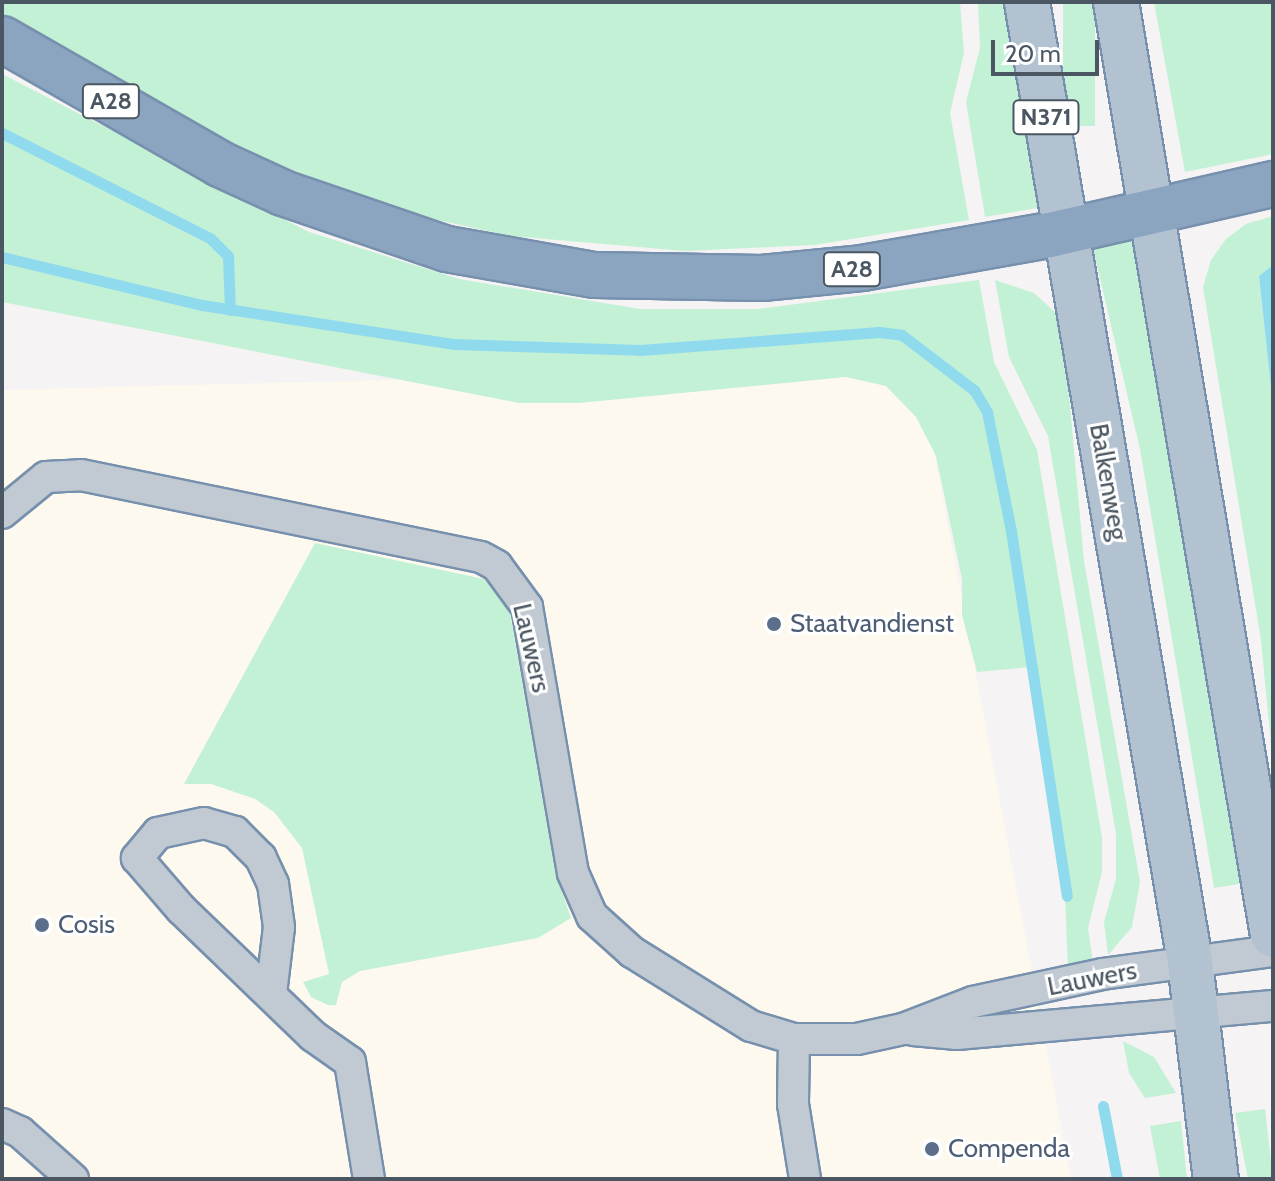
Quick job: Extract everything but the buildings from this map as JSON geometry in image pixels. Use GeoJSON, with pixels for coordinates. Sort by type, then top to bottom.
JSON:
{"type":"FeatureCollection","features":[{"type":"Feature","properties":{"kind":"highway","name":"A28"},"geometry":{"type":"LineString","coordinates":[[2,39],[192,149],[283,193],[372,228],[546,268],[634,277],[762,278],[862,268],[1066,232],[1273,184]]}},
{"type":"Feature","properties":{"kind":"main road","name":"Balkenweg"},"geometry":{"type":"LineString","coordinates":[[1027,2],[1190,962],[1216,1179]]}},
{"type":"Feature","properties":{"kind":"main road"},"geometry":{"type":"LineString","coordinates":[[1116,2],[1273,935]]}},
{"type":"Feature","properties":{"kind":"street","name":"Lauwers"},"geometry":{"type":"LineString","coordinates":[[2,513],[46,477],[81,475],[481,557],[497,566],[527,607],[573,873],[592,916],[632,952],[751,1026],[794,1039],[826,1043],[903,1029],[973,1002],[1102,974],[1190,962]]}},
{"type":"Feature","properties":{"kind":"street"},"geometry":{"type":"LineString","coordinates":[[271,994],[279,927],[273,884],[261,858],[235,832],[204,823],[158,833],[137,858],[181,909],[313,1036],[350,1062],[369,1179]]}},
{"type":"Feature","properties":{"kind":"street"},"geometry":{"type":"LineString","coordinates":[[1190,962],[1273,951]]}},
{"type":"Feature","properties":{"kind":"street"},"geometry":{"type":"LineString","coordinates":[[1194,1012],[1273,1006]]}},
{"type":"Feature","properties":{"kind":"street","name":"Lauwers"},"geometry":{"type":"LineString","coordinates":[[903,1029],[957,1034],[1194,1012]]}},
{"type":"Feature","properties":{"kind":"street"},"geometry":{"type":"LineString","coordinates":[[794,1039],[793,1104],[805,1179]]}},
{"type":"Feature","properties":{"kind":"street"},"geometry":{"type":"LineString","coordinates":[[2,1124],[20,1132],[73,1179]]}},
{"type":"Feature","properties":{"kind":"shaded area"},"geometry":{"type":"Polygon","coordinates":[[[918,366],[1071,1179],[2,1179],[2,390],[918,366]]]}},
{"type":"Feature","properties":{"kind":"green space"},"geometry":{"type":"Polygon","coordinates":[[[2,2],[960,2],[964,53],[950,113],[969,220],[814,245],[685,251],[511,236],[410,214],[255,156],[153,106],[2,23],[2,2]]]}},
{"type":"Feature","properties":{"kind":"green space"},"geometry":{"type":"Polygon","coordinates":[[[978,2],[1007,2],[1043,207],[985,217],[966,102],[980,48],[978,2]]]}},
{"type":"Feature","properties":{"kind":"green space"},"geometry":{"type":"Polygon","coordinates":[[[1063,2],[1095,2],[1095,126],[1063,126],[1063,2]]]}},
{"type":"Feature","properties":{"kind":"green space"},"geometry":{"type":"Polygon","coordinates":[[[1154,2],[1273,2],[1273,154],[1185,172],[1154,2]]]}},
{"type":"Feature","properties":{"kind":"green space"},"geometry":{"type":"Polygon","coordinates":[[[2,74],[309,232],[459,279],[640,309],[758,309],[979,280],[994,362],[1037,450],[1102,838],[1102,872],[1088,928],[1093,963],[1068,973],[1065,895],[1030,667],[977,672],[962,615],[962,579],[936,456],[916,417],[886,386],[846,377],[579,403],[519,403],[2,302],[2,74]]]}},
{"type":"Feature","properties":{"kind":"green space"},"geometry":{"type":"Polygon","coordinates":[[[1273,216],[1273,265],[1259,276],[1273,406],[1273,766],[1261,640],[1203,287],[1211,260],[1226,239],[1246,224],[1273,216]]]}},
{"type":"Feature","properties":{"kind":"green space"},"geometry":{"type":"Polygon","coordinates":[[[1135,237],[1245,883],[1214,888],[1140,449],[1092,244],[1135,237]]]}},
{"type":"Feature","properties":{"kind":"green space"},"geometry":{"type":"Polygon","coordinates":[[[995,280],[1034,293],[1056,313],[1063,328],[1084,561],[1140,882],[1132,927],[1108,955],[1104,922],[1116,879],[1116,834],[1048,436],[1009,357],[995,280]]]}},
{"type":"Feature","properties":{"kind":"green space"},"geometry":{"type":"Polygon","coordinates":[[[315,543],[484,579],[509,607],[555,872],[571,918],[538,938],[360,971],[342,982],[336,1005],[328,1005],[311,997],[303,982],[329,974],[302,848],[274,812],[255,799],[211,784],[184,784],[315,543]]]}},
{"type":"Feature","properties":{"kind":"green space"},"geometry":{"type":"Polygon","coordinates":[[[1123,1041],[1154,1057],[1176,1093],[1145,1098],[1129,1073],[1123,1041]]]}},
{"type":"Feature","properties":{"kind":"green space"},"geometry":{"type":"Polygon","coordinates":[[[1265,1109],[1273,1179],[1248,1179],[1235,1113],[1265,1109]]]}},
{"type":"Feature","properties":{"kind":"green space"},"geometry":{"type":"Polygon","coordinates":[[[1181,1121],[1187,1179],[1160,1179],[1150,1126],[1181,1121]]]}},
{"type":"Feature","properties":{"kind":"water"},"geometry":{"type":"Polygon","coordinates":[[[1273,265],[1273,406],[1259,276],[1273,265]]]}},
{"type":"Feature","properties":{"kind":"waterway"},"geometry":{"type":"LineString","coordinates":[[2,133],[210,238],[228,256],[230,310]]}},
{"type":"Feature","properties":{"kind":"waterway"},"geometry":{"type":"LineString","coordinates":[[2,257],[202,305],[453,344],[640,350],[879,332],[902,335],[974,390],[987,412],[1011,531],[1067,896]]}},
{"type":"Feature","properties":{"kind":"waterway"},"geometry":{"type":"LineString","coordinates":[[1103,1106],[1117,1179]]}},
{"type":"Feature","properties":{"kind":"place","name":"Staatvandienst"},"geometry":{"type":"Point","coordinates":[774,624]}},
{"type":"Feature","properties":{"kind":"place","name":"Cosis"},"geometry":{"type":"Point","coordinates":[42,925]}},
{"type":"Feature","properties":{"kind":"place","name":"Compenda"},"geometry":{"type":"Point","coordinates":[932,1149]}}]}
